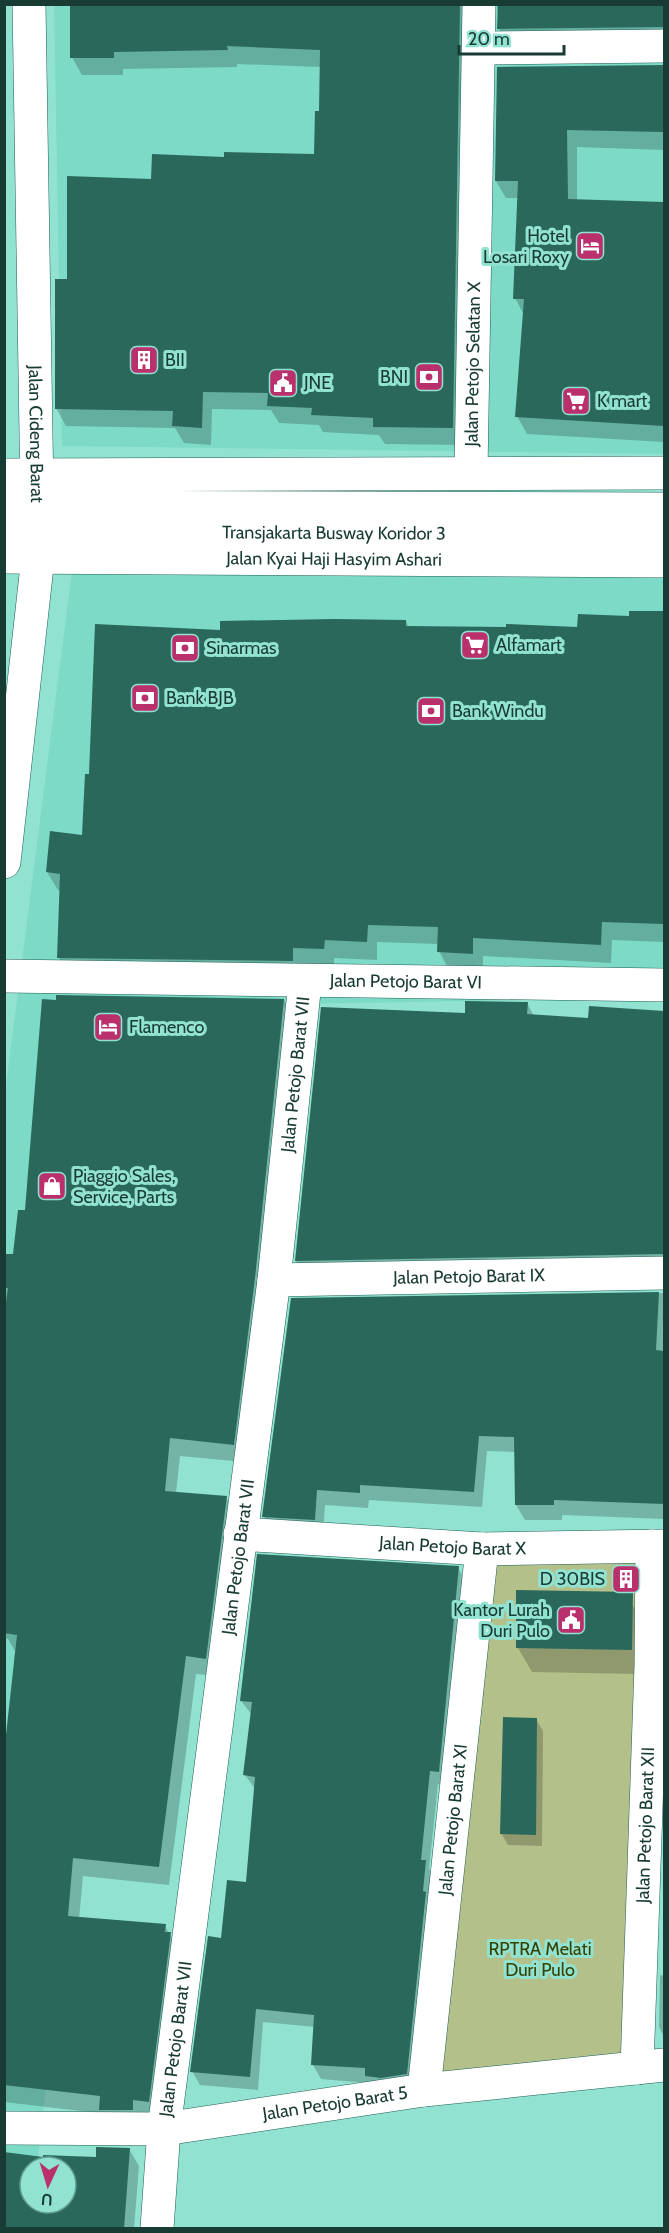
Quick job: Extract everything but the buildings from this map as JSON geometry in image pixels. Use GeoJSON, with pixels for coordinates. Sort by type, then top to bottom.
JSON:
{"type":"FeatureCollection","features":[{"type":"Feature","properties":{"kind":"street","name":"Jalan Cideng Barat"},"geometry":{"type":"LineString","coordinates":[[4,862],[23,475],[29,4]]}},
{"type":"Feature","properties":{"kind":"street","name":"Jalan Petojo Selatan X"},"geometry":{"type":"LineString","coordinates":[[471,472],[478,4]]}},
{"type":"Feature","properties":{"kind":"street"},"geometry":{"type":"LineString","coordinates":[[479,48],[664,46]]}},
{"type":"Feature","properties":{"kind":"street"},"geometry":{"type":"LineString","coordinates":[[23,475],[664,473]]}},
{"type":"Feature","properties":{"kind":"street","name":"Transjakarta Busway Koridor 3"},"geometry":{"type":"LineString","coordinates":[[20,532],[664,509]]}},
{"type":"Feature","properties":{"kind":"street","name":"Transjakarta Busway Koridor 3"},"geometry":{"type":"LineString","coordinates":[[20,532],[664,535]]}},
{"type":"Feature","properties":{"kind":"street","name":"Jalan Kyai Haji Hasyim Ashari"},"geometry":{"type":"LineString","coordinates":[[20,532],[664,561]]}},
{"type":"Feature","properties":{"kind":"street","name":"Jalan Petojo Barat VI"},"geometry":{"type":"LineString","coordinates":[[19,977],[305,982],[664,984]]}},
{"type":"Feature","properties":{"kind":"street","name":"Jalan Petojo Barat VII"},"geometry":{"type":"LineString","coordinates":[[157,2229],[164,2129],[274,1280],[305,982]]}},
{"type":"Feature","properties":{"kind":"street","name":"Jalan Petojo Barat IX"},"geometry":{"type":"LineString","coordinates":[[274,1280],[664,1274]]}},
{"type":"Feature","properties":{"kind":"street","name":"Jalan Petojo Barat X"},"geometry":{"type":"LineString","coordinates":[[240,1534],[482,1549],[658,1546]]}},
{"type":"Feature","properties":{"kind":"street","name":"Jalan Petojo Barat XII"},"geometry":{"type":"LineString","coordinates":[[651,2066],[651,1665],[658,1546]]}},
{"type":"Feature","properties":{"kind":"street","name":"Jalan Petojo Barat XI"},"geometry":{"type":"LineString","coordinates":[[424,2090],[482,1549]]}},
{"type":"Feature","properties":{"kind":"street","name":"Jalan Petojo Barat 5"},"geometry":{"type":"LineString","coordinates":[[4,2128],[164,2129],[424,2090],[651,2066]]}},
{"type":"Feature","properties":{"kind":"shaded area"},"geometry":{"type":"Polygon","coordinates":[[[54,5],[664,5],[664,454],[62,446],[54,5]]]}},
{"type":"Feature","properties":{"kind":"shaded area"},"geometry":{"type":"Polygon","coordinates":[[[72,571],[664,573],[664,998],[165,1006],[38,2155],[18,2155],[18,2215],[5,2228],[4,1101],[72,571]]]}},
{"type":"Feature","properties":{"kind":"green space","name":"RPTRA Melati Duri Pulo"},"geometry":{"type":"Polygon","coordinates":[[[652,1546],[637,2068],[424,2090],[482,1549],[652,1546]]]}},
{"type":"Feature","properties":{"kind":"place","name":"Hotel Losari Roxy"},"geometry":{"type":"Point","coordinates":[590,246]}},
{"type":"Feature","properties":{"kind":"place","name":"BII"},"geometry":{"type":"Point","coordinates":[144,360]}},
{"type":"Feature","properties":{"kind":"place","name":"BNI"},"geometry":{"type":"Point","coordinates":[429,377]}},
{"type":"Feature","properties":{"kind":"place","name":"JNE"},"geometry":{"type":"Point","coordinates":[283,383]}},
{"type":"Feature","properties":{"kind":"place","name":"K mart"},"geometry":{"type":"Point","coordinates":[576,401]}},
{"type":"Feature","properties":{"kind":"place","name":"Alfamart"},"geometry":{"type":"Point","coordinates":[475,645]}},
{"type":"Feature","properties":{"kind":"place","name":"Sinarmas"},"geometry":{"type":"Point","coordinates":[185,648]}},
{"type":"Feature","properties":{"kind":"place","name":"Bank BJB"},"geometry":{"type":"Point","coordinates":[145,698]}},
{"type":"Feature","properties":{"kind":"place","name":"Bank Windu"},"geometry":{"type":"Point","coordinates":[431,711]}},
{"type":"Feature","properties":{"kind":"place","name":"Flamenco"},"geometry":{"type":"Point","coordinates":[108,1027]}},
{"type":"Feature","properties":{"kind":"place","name":"Piaggio Sales, Service, Parts"},"geometry":{"type":"Point","coordinates":[52,1186]}},
{"type":"Feature","properties":{"kind":"place","name":"D 30BIS"},"geometry":{"type":"Point","coordinates":[626,1579]}},
{"type":"Feature","properties":{"kind":"place","name":"Kantor Lurah Duri Pulo"},"geometry":{"type":"Point","coordinates":[571,1620]}}]}
